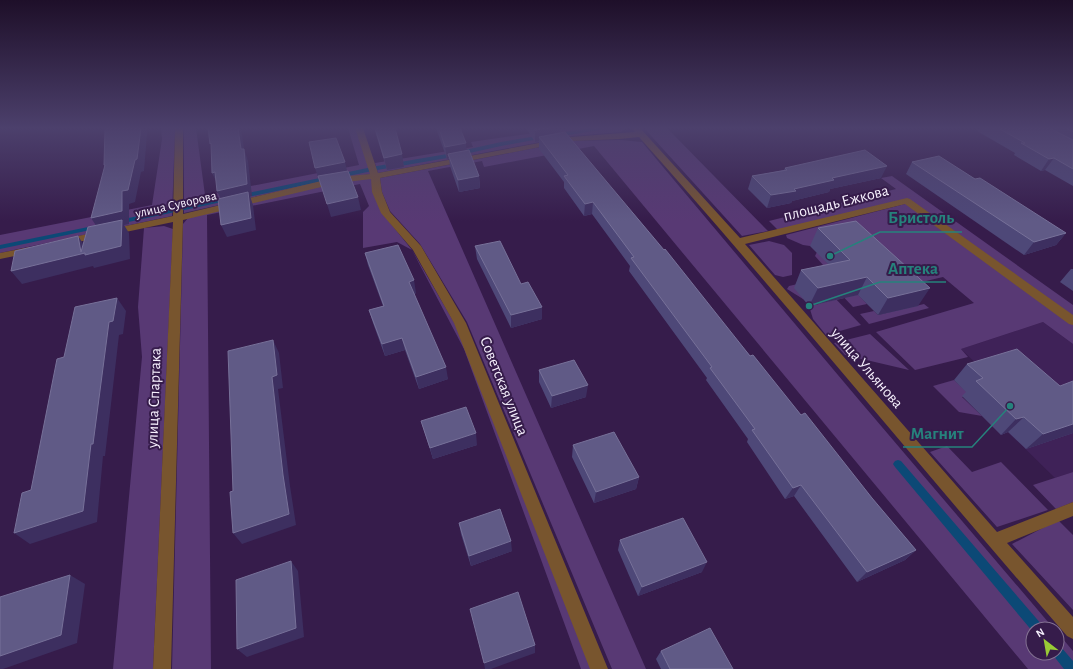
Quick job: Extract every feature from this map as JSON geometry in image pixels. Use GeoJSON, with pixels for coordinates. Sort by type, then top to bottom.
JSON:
{"type":"FeatureCollection","features":[{"type":"Feature","properties":{"kind":"street","name":"улица Спартака"},"geometry":{"type":"LineString","coordinates":[[162,669],[178,218],[179,159]]}},
{"type":"Feature","properties":{"kind":"street","name":"Советская улица"},"geometry":{"type":"LineString","coordinates":[[369,159],[375,176],[377,192],[386,213],[417,248],[460,323],[599,669]]}},
{"type":"Feature","properties":{"kind":"street","name":"улица Суворова"},"geometry":{"type":"LineString","coordinates":[[54,244],[178,218],[338,180],[375,176],[464,159]]}},
{"type":"Feature","properties":{"kind":"street","name":"улица Ульянова"},"geometry":{"type":"LineString","coordinates":[[664,159],[738,242],[994,541],[1073,630]]}},
{"type":"Feature","properties":{"kind":"street","name":"площадь Ежкова"},"geometry":{"type":"LineString","coordinates":[[738,242],[907,201],[1073,321]]}},
{"type":"Feature","properties":{"kind":"street"},"geometry":{"type":"LineString","coordinates":[[0,256],[39,248]]}},
{"type":"Feature","properties":{"kind":"street"},"geometry":{"type":"LineString","coordinates":[[994,541],[1073,508]]}},
{"type":"Feature","properties":{"kind":"shaded area"},"geometry":{"type":"Polygon","coordinates":[[[159,159],[174,159],[172,216],[0,253],[0,235],[152,205],[159,159]]]}},
{"type":"Feature","properties":{"kind":"shaded area"},"geometry":{"type":"Polygon","coordinates":[[[184,159],[200,159],[205,195],[359,165],[357,159],[367,159],[372,174],[338,178],[184,213],[184,159]]]}},
{"type":"Feature","properties":{"kind":"shaded area"},"geometry":{"type":"Polygon","coordinates":[[[398,159],[450,159],[378,173],[375,163],[398,159]]]}},
{"type":"Feature","properties":{"kind":"shaded area"},"geometry":{"type":"Polygon","coordinates":[[[477,159],[525,159],[484,167],[482,161],[428,171],[646,669],[612,669],[467,322],[420,244],[390,211],[382,192],[380,178],[477,159]]]}},
{"type":"Feature","properties":{"kind":"shaded area"},"geometry":{"type":"Polygon","coordinates":[[[605,159],[656,159],[1047,621],[1025,621],[1025,661],[1065,661],[1065,642],[1073,651],[1073,669],[1028,669],[605,159]]]}},
{"type":"Feature","properties":{"kind":"shaded area"},"geometry":{"type":"Polygon","coordinates":[[[672,159],[698,159],[768,231],[742,236],[672,159]]]}},
{"type":"Feature","properties":{"kind":"shaded area"},"geometry":{"type":"Polygon","coordinates":[[[892,176],[1073,305],[1073,344],[1043,322],[961,349],[968,357],[915,370],[876,332],[974,303],[943,277],[905,286],[847,238],[810,246],[803,245],[787,238],[786,235],[905,204],[778,230],[769,221],[896,189],[881,178],[892,176]]]}},
{"type":"Feature","properties":{"kind":"shaded area"},"geometry":{"type":"Polygon","coordinates":[[[371,178],[383,214],[412,250],[397,242],[363,248],[363,212],[369,206],[360,184],[207,215],[211,669],[172,669],[183,224],[188,218],[338,182],[371,178]]]}},
{"type":"Feature","properties":{"kind":"shaded area"},"geometry":{"type":"Polygon","coordinates":[[[164,226],[173,229],[153,669],[113,669],[142,357],[138,307],[144,228],[164,226]]]}},
{"type":"Feature","properties":{"kind":"shaded area"},"geometry":{"type":"Polygon","coordinates":[[[769,241],[784,245],[792,253],[792,275],[783,277],[775,275],[749,245],[769,241]]]}},
{"type":"Feature","properties":{"kind":"shaded area"},"geometry":{"type":"Polygon","coordinates":[[[412,250],[455,324],[593,669],[581,669],[464,349],[412,250]]]}},
{"type":"Feature","properties":{"kind":"shaded area"},"geometry":{"type":"Polygon","coordinates":[[[817,252],[867,304],[853,307],[836,289],[839,283],[815,256],[817,252]]]}},
{"type":"Feature","properties":{"kind":"shaded area"},"geometry":{"type":"Polygon","coordinates":[[[802,283],[830,293],[861,325],[826,335],[813,319],[809,306],[819,304],[803,299],[787,289],[789,286],[802,283]]]}},
{"type":"Feature","properties":{"kind":"shaded area"},"geometry":{"type":"Polygon","coordinates":[[[924,304],[929,308],[869,324],[860,314],[874,311],[878,315],[924,304]]]}},
{"type":"Feature","properties":{"kind":"shaded area"},"geometry":{"type":"Polygon","coordinates":[[[1043,322],[1073,344],[1073,472],[1055,478],[1008,432],[1001,435],[962,396],[984,371],[961,349],[1043,322]]]}},
{"type":"Feature","properties":{"kind":"shaded area"},"geometry":{"type":"Polygon","coordinates":[[[870,334],[909,370],[845,355],[834,343],[870,334]]]}},
{"type":"Feature","properties":{"kind":"shaded area"},"geometry":{"type":"Polygon","coordinates":[[[954,380],[969,394],[962,397],[982,416],[959,412],[933,386],[954,380]]]}},
{"type":"Feature","properties":{"kind":"shaded area"},"geometry":{"type":"Polygon","coordinates":[[[947,446],[972,472],[1001,462],[1048,510],[997,527],[930,452],[947,446]]]}},
{"type":"Feature","properties":{"kind":"shaded area"},"geometry":{"type":"Polygon","coordinates":[[[1073,472],[1073,502],[1056,509],[1033,485],[1073,472]]]}},
{"type":"Feature","properties":{"kind":"shaded area"},"geometry":{"type":"Polygon","coordinates":[[[1058,520],[1073,535],[1073,610],[1012,544],[1058,520]]]}},
{"type":"Feature","properties":{"kind":"building"},"geometry":{"type":"Polygon","coordinates":[[[104,159],[137,159],[135,160],[128,190],[122,191],[122,211],[91,218],[105,165],[104,159]]]}},
{"type":"Feature","properties":{"kind":"building"},"geometry":{"type":"Polygon","coordinates":[[[212,159],[245,159],[247,184],[217,191],[215,172],[212,173],[212,159]]]}},
{"type":"Feature","properties":{"kind":"building"},"geometry":{"type":"Polygon","coordinates":[[[313,159],[344,159],[345,162],[315,168],[313,159]]]}},
{"type":"Feature","properties":{"kind":"building"},"geometry":{"type":"Polygon","coordinates":[[[450,159],[473,159],[479,176],[458,180],[450,159]]]}},
{"type":"Feature","properties":{"kind":"building"},"geometry":{"type":"Polygon","coordinates":[[[556,159],[588,159],[664,250],[665,249],[750,356],[753,355],[801,415],[805,413],[872,498],[916,550],[867,572],[801,485],[793,488],[752,430],[755,429],[710,368],[712,367],[631,258],[634,257],[593,202],[585,204],[564,176],[568,175],[556,159]]]}},
{"type":"Feature","properties":{"kind":"building"},"geometry":{"type":"Polygon","coordinates":[[[824,159],[878,159],[887,166],[832,178],[834,180],[794,189],[796,191],[771,195],[752,176],[787,170],[785,168],[824,159]]]}},
{"type":"Feature","properties":{"kind":"building"},"geometry":{"type":"Polygon","coordinates":[[[925,159],[944,159],[975,179],[980,178],[1066,233],[1034,242],[912,162],[925,159]]]}},
{"type":"Feature","properties":{"kind":"building"},"geometry":{"type":"Polygon","coordinates":[[[1056,159],[1073,159],[1073,169],[1056,159]]]}},
{"type":"Feature","properties":{"kind":"building"},"geometry":{"type":"Polygon","coordinates":[[[348,171],[358,197],[327,204],[318,176],[348,171]]]}},
{"type":"Feature","properties":{"kind":"building"},"geometry":{"type":"Polygon","coordinates":[[[248,192],[251,218],[221,225],[218,199],[248,192]]]}},
{"type":"Feature","properties":{"kind":"building"},"geometry":{"type":"Polygon","coordinates":[[[122,220],[121,246],[11,271],[15,251],[78,236],[81,252],[88,227],[122,220]]]}},
{"type":"Feature","properties":{"kind":"building"},"geometry":{"type":"Polygon","coordinates":[[[856,221],[930,288],[888,298],[867,277],[818,288],[801,270],[850,260],[818,228],[856,221]]]}},
{"type":"Feature","properties":{"kind":"building"},"geometry":{"type":"Polygon","coordinates":[[[500,241],[521,284],[528,282],[542,307],[511,315],[475,246],[500,241]]]}},
{"type":"Feature","properties":{"kind":"building"},"geometry":{"type":"Polygon","coordinates":[[[398,245],[414,280],[409,282],[446,367],[416,377],[402,338],[382,344],[369,310],[384,306],[365,253],[398,245]]]}},
{"type":"Feature","properties":{"kind":"building"},"geometry":{"type":"Polygon","coordinates":[[[117,298],[113,321],[109,322],[93,444],[91,444],[83,511],[14,533],[22,493],[31,490],[57,359],[64,357],[75,307],[117,298]]]}},
{"type":"Feature","properties":{"kind":"building"},"geometry":{"type":"Polygon","coordinates":[[[273,340],[277,375],[272,377],[289,514],[233,533],[230,492],[233,491],[228,351],[273,340]]]}},
{"type":"Feature","properties":{"kind":"building"},"geometry":{"type":"Polygon","coordinates":[[[1017,349],[1060,386],[1073,381],[1073,424],[1043,434],[1024,417],[1016,419],[976,381],[983,378],[967,364],[1017,349]]]}},
{"type":"Feature","properties":{"kind":"building"},"geometry":{"type":"Polygon","coordinates":[[[574,360],[588,385],[552,396],[539,370],[574,360]]]}},
{"type":"Feature","properties":{"kind":"building"},"geometry":{"type":"Polygon","coordinates":[[[466,407],[476,433],[430,448],[421,421],[466,407]]]}},
{"type":"Feature","properties":{"kind":"building"},"geometry":{"type":"Polygon","coordinates":[[[614,432],[639,477],[596,492],[573,445],[614,432]]]}},
{"type":"Feature","properties":{"kind":"building"},"geometry":{"type":"Polygon","coordinates":[[[500,509],[511,541],[469,556],[459,523],[500,509]]]}},
{"type":"Feature","properties":{"kind":"building"},"geometry":{"type":"Polygon","coordinates":[[[683,518],[707,562],[642,587],[620,540],[683,518]]]}},
{"type":"Feature","properties":{"kind":"building"},"geometry":{"type":"Polygon","coordinates":[[[291,561],[296,628],[237,649],[236,580],[291,561]]]}},
{"type":"Feature","properties":{"kind":"building"},"geometry":{"type":"Polygon","coordinates":[[[70,575],[61,635],[0,656],[0,597],[70,575]]]}},
{"type":"Feature","properties":{"kind":"building"},"geometry":{"type":"Polygon","coordinates":[[[518,592],[535,645],[484,663],[470,609],[518,592]]]}},
{"type":"Feature","properties":{"kind":"building"},"geometry":{"type":"Polygon","coordinates":[[[710,628],[733,669],[670,669],[661,651],[710,628]]]}},
{"type":"Feature","properties":{"kind":"waterway"},"geometry":{"type":"LineString","coordinates":[[243,196],[377,168],[428,159]]}},
{"type":"Feature","properties":{"kind":"waterway"},"geometry":{"type":"LineString","coordinates":[[119,222],[229,199]]}},
{"type":"Feature","properties":{"kind":"waterway"},"geometry":{"type":"LineString","coordinates":[[0,247],[98,227]]}},
{"type":"Feature","properties":{"kind":"waterway"},"geometry":{"type":"LineString","coordinates":[[898,464],[1031,621]]}},
{"type":"Feature","properties":{"kind":"waterway"},"geometry":{"type":"LineString","coordinates":[[1065,661],[1072,669]]}},
{"type":"Feature","properties":{"kind":"place","name":"Бристоль"},"geometry":{"type":"Point","coordinates":[830,256]}},
{"type":"Feature","properties":{"kind":"place","name":"Аптека"},"geometry":{"type":"Point","coordinates":[809,306]}},
{"type":"Feature","properties":{"kind":"place","name":"Магнит"},"geometry":{"type":"Point","coordinates":[1010,406]}}]}
